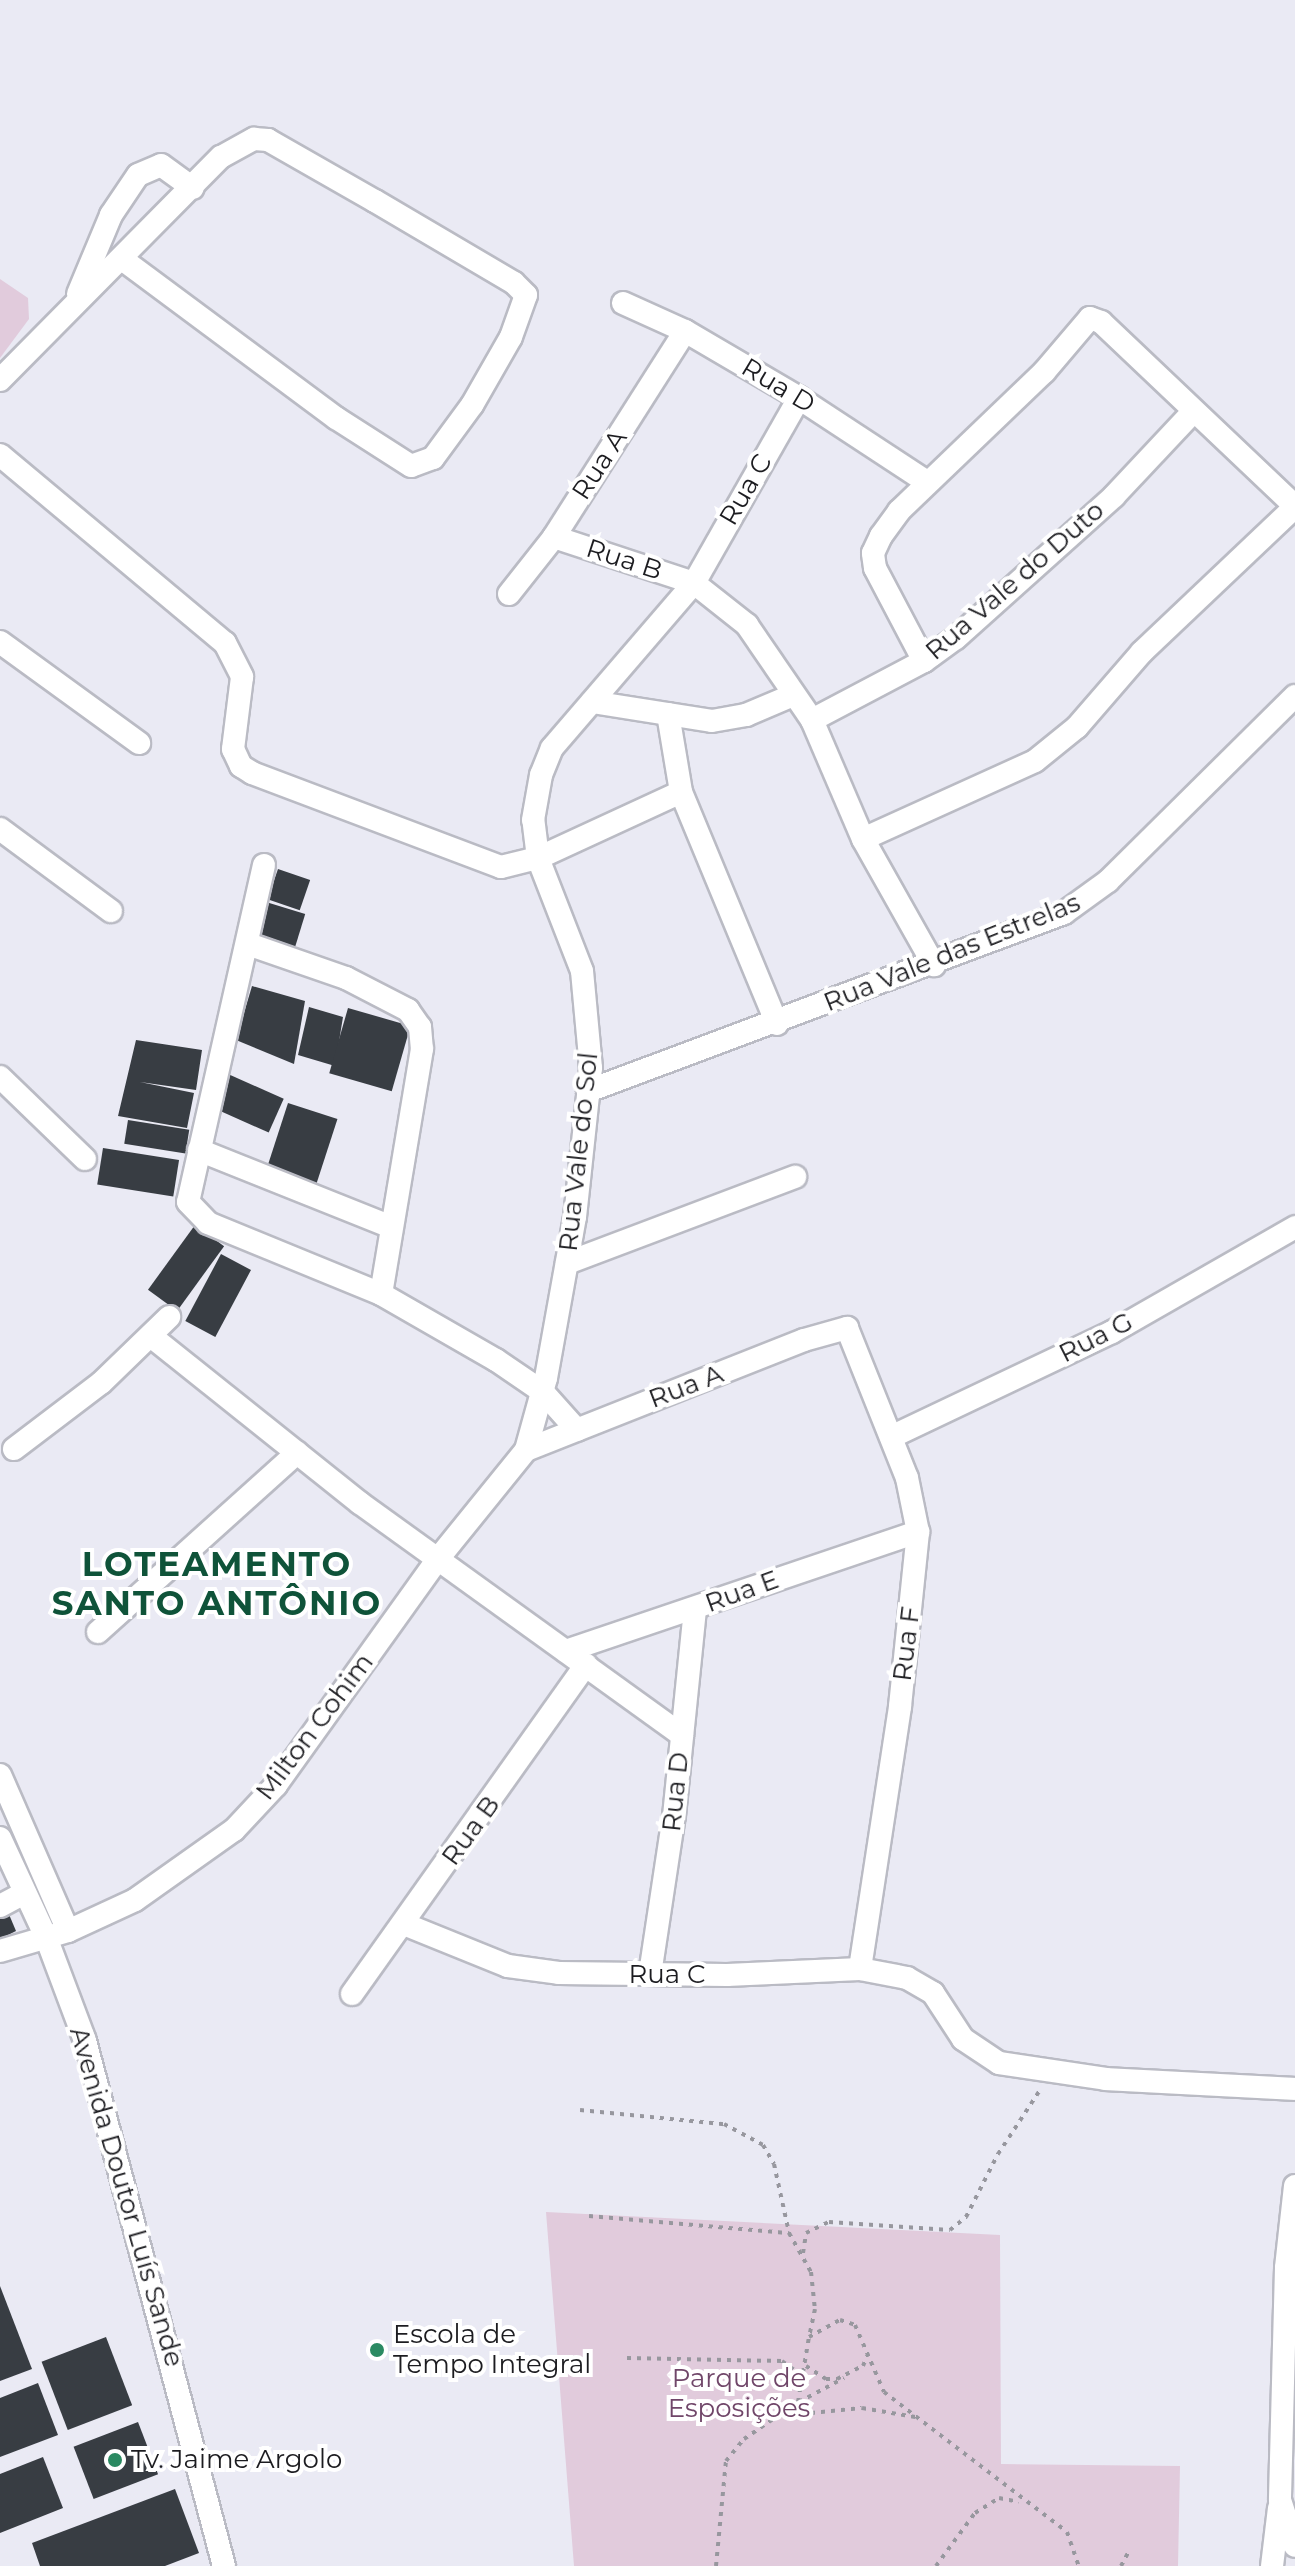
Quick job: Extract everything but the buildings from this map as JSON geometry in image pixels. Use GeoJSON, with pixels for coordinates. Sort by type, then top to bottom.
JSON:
{"type":"FeatureCollection","features":[{"type":"Feature","properties":{"kind":"street"},"geometry":{"type":"LineString","coordinates":[[0,380],[74,302],[237,145],[268,140],[524,291],[511,337],[433,458],[411,466],[361,434],[122,259]]}},
{"type":"Feature","properties":{"kind":"street"},"geometry":{"type":"LineString","coordinates":[[74,302],[111,215],[138,175],[161,165],[193,188]]}},
{"type":"Feature","properties":{"kind":"street","name":"Rua D"},"geometry":{"type":"LineString","coordinates":[[623,303],[685,331],[799,398],[927,482]]}},
{"type":"Feature","properties":{"kind":"street"},"geometry":{"type":"LineString","coordinates":[[863,839],[1035,761],[1077,727],[1142,652],[1295,507],[1101,322],[1090,318],[996,420],[927,482],[881,536],[873,560],[924,661]]}},
{"type":"Feature","properties":{"kind":"street","name":"Rua A"},"geometry":{"type":"LineString","coordinates":[[509,594],[554,537],[685,331]]}},
{"type":"Feature","properties":{"kind":"street","name":"Rua C"},"geometry":{"type":"LineString","coordinates":[[592,702],[694,583],[799,398]]}},
{"type":"Feature","properties":{"kind":"street","name":"Rua Vale do Duto"},"geometry":{"type":"LineString","coordinates":[[812,720],[924,661],[1010,592],[1114,496],[1193,412]]}},
{"type":"Feature","properties":{"kind":"street"},"geometry":{"type":"LineString","coordinates":[[0,455],[225,643],[241,667],[233,749],[243,768],[327,804],[501,867],[538,858],[681,792]]}},
{"type":"Feature","properties":{"kind":"street","name":"Rua B"},"geometry":{"type":"LineString","coordinates":[[554,537],[694,583]]}},
{"type":"Feature","properties":{"kind":"street"},"geometry":{"type":"LineString","coordinates":[[694,583],[747,625],[791,696],[812,720],[863,839],[934,965]]}},
{"type":"Feature","properties":{"kind":"street"},"geometry":{"type":"LineString","coordinates":[[0,642],[139,743]]}},
{"type":"Feature","properties":{"kind":"street"},"geometry":{"type":"LineString","coordinates":[[592,702],[712,721],[759,710],[791,696]]}},
{"type":"Feature","properties":{"kind":"street","name":"Rua Vale das Estrelas"},"geometry":{"type":"LineString","coordinates":[[588,1091],[934,965],[1086,900],[1294,698]]}},
{"type":"Feature","properties":{"kind":"street","name":"Rua Vale do Sol"},"geometry":{"type":"LineString","coordinates":[[526,1450],[543,1392],[567,1263],[588,1091],[591,1029],[582,971],[538,858],[533,820],[541,775],[552,748],[592,702]]}},
{"type":"Feature","properties":{"kind":"street"},"geometry":{"type":"LineString","coordinates":[[668,714],[681,792],[777,1024]]}},
{"type":"Feature","properties":{"kind":"street"},"geometry":{"type":"LineString","coordinates":[[0,829],[111,911]]}},
{"type":"Feature","properties":{"kind":"street"},"geometry":{"type":"LineString","coordinates":[[264,865],[188,1202],[199,1216],[381,1294],[543,1392],[577,1430]]}},
{"type":"Feature","properties":{"kind":"street"},"geometry":{"type":"LineString","coordinates":[[248,944],[346,978],[414,1016],[422,1049],[389,1226],[381,1294]]}},
{"type":"Feature","properties":{"kind":"street"},"geometry":{"type":"LineString","coordinates":[[0,1077],[85,1159]]}},
{"type":"Feature","properties":{"kind":"street"},"geometry":{"type":"LineString","coordinates":[[199,1150],[389,1226]]}},
{"type":"Feature","properties":{"kind":"street"},"geometry":{"type":"LineString","coordinates":[[567,1263],[795,1177]]}},
{"type":"Feature","properties":{"kind":"street","name":"Rua G"},"geometry":{"type":"LineString","coordinates":[[891,1437],[1112,1332],[1295,1227]]}},
{"type":"Feature","properties":{"kind":"street"},"geometry":{"type":"LineString","coordinates":[[14,1449],[152,1337],[169,1317]]}},
{"type":"Feature","properties":{"kind":"street","name":"Rua A"},"geometry":{"type":"LineString","coordinates":[[526,1450],[825,1332],[847,1328]]}},
{"type":"Feature","properties":{"kind":"street","name":"Rua F"},"geometry":{"type":"LineString","coordinates":[[847,1328],[907,1478],[918,1532],[900,1707],[860,1969]]}},
{"type":"Feature","properties":{"kind":"street"},"geometry":{"type":"LineString","coordinates":[[152,1337],[437,1560],[682,1735]]}},
{"type":"Feature","properties":{"kind":"street","name":"Milton Cohim"},"geometry":{"type":"LineString","coordinates":[[0,1951],[68,1931],[135,1900],[234,1830],[276,1785],[437,1560],[526,1450]]}},
{"type":"Feature","properties":{"kind":"street"},"geometry":{"type":"LineString","coordinates":[[98,1632],[297,1453]]}},
{"type":"Feature","properties":{"kind":"street","name":"Rua E"},"geometry":{"type":"LineString","coordinates":[[566,1651],[918,1532]]}},
{"type":"Feature","properties":{"kind":"street","name":"Rua D"},"geometry":{"type":"LineString","coordinates":[[650,1974],[682,1735],[695,1608]]}},
{"type":"Feature","properties":{"kind":"street","name":"Rua B"},"geometry":{"type":"LineString","coordinates":[[352,1994],[586,1665]]}},
{"type":"Feature","properties":{"kind":"street"},"geometry":{"type":"LineString","coordinates":[[0,1775],[68,1931]]}},
{"type":"Feature","properties":{"kind":"street","name":"Avenida Doutor Luís Sande"},"geometry":{"type":"LineString","coordinates":[[0,1838],[46,1937],[93,2070],[224,2566]]}},
{"type":"Feature","properties":{"kind":"street"},"geometry":{"type":"LineString","coordinates":[[0,1906],[24,1893]]}},
{"type":"Feature","properties":{"kind":"street","name":"Rua C"},"geometry":{"type":"LineString","coordinates":[[404,1924],[508,1966],[559,1973],[860,1969],[916,1981],[933,1993],[963,2039],[979,2051],[999,2063],[1053,2072]]}},
{"type":"Feature","properties":{"kind":"street"},"geometry":{"type":"LineString","coordinates":[[1053,2072],[1295,2089]]}},
{"type":"Feature","properties":{"kind":"street"},"geometry":{"type":"LineString","coordinates":[[1272,2566],[1291,2360],[1294,2199]]}},
{"type":"Feature","properties":{"kind":"street"},"geometry":{"type":"LineString","coordinates":[[1280,2500],[1295,2546]]}},
{"type":"Feature","properties":{"kind":"path"},"geometry":{"type":"LineString","coordinates":[[798,2402],[805,2378],[815,2309],[803,2254],[806,2233],[829,2222],[950,2230],[966,2217],[998,2154],[1053,2072]]}},
{"type":"Feature","properties":{"kind":"path"},"geometry":{"type":"LineString","coordinates":[[580,2110],[724,2124],[747,2132],[774,2164],[789,2233],[803,2254]]}},
{"type":"Feature","properties":{"kind":"path"},"geometry":{"type":"LineString","coordinates":[[589,2216],[789,2233]]}},
{"type":"Feature","properties":{"kind":"path"},"geometry":{"type":"LineString","coordinates":[[809,2337],[840,2320],[855,2325],[884,2392],[1022,2502],[1067,2532],[1079,2566]]}},
{"type":"Feature","properties":{"kind":"path"},"geometry":{"type":"LineString","coordinates":[[716,2566],[726,2461],[744,2439],[798,2402],[863,2366],[867,2354]]}},
{"type":"Feature","properties":{"kind":"path"},"geometry":{"type":"LineString","coordinates":[[627,2358],[782,2361],[805,2378]]}},
{"type":"Feature","properties":{"kind":"path"},"geometry":{"type":"LineString","coordinates":[[806,2366],[826,2379],[849,2375]]}},
{"type":"Feature","properties":{"kind":"path"},"geometry":{"type":"LineString","coordinates":[[775,2418],[815,2409],[862,2408],[917,2418]]}},
{"type":"Feature","properties":{"kind":"path"},"geometry":{"type":"LineString","coordinates":[[936,2566],[965,2523],[990,2502],[999,2498],[1022,2502]]}},
{"type":"Feature","properties":{"kind":"path"},"geometry":{"type":"LineString","coordinates":[[1121,2566],[1130,2549]]}},
{"type":"Feature","properties":{"kind":"green space"},"geometry":{"type":"Polygon","coordinates":[[[0,279],[28,298],[29,319],[0,358],[0,279]]]}},
{"type":"Feature","properties":{"kind":"green space","name":"Parque de Esposições"},"geometry":{"type":"Polygon","coordinates":[[[546,2212],[1000,2235],[1001,2464],[1180,2466],[1178,2566],[574,2566],[546,2212]]]}},
{"type":"Feature","properties":{"kind":"place","name":"Escola de Tempo Integral"},"geometry":{"type":"Point","coordinates":[377,2350]}},
{"type":"Feature","properties":{"kind":"place","name":"Tv. Jaime Argolo"},"geometry":{"type":"Point","coordinates":[115,2460]}},
{"type":"Feature","properties":{"kind":"district","name":"LOTEAMENTO SANTO ANTÔNIO"},"geometry":{"type":"Point","coordinates":[217,1584]}}]}
